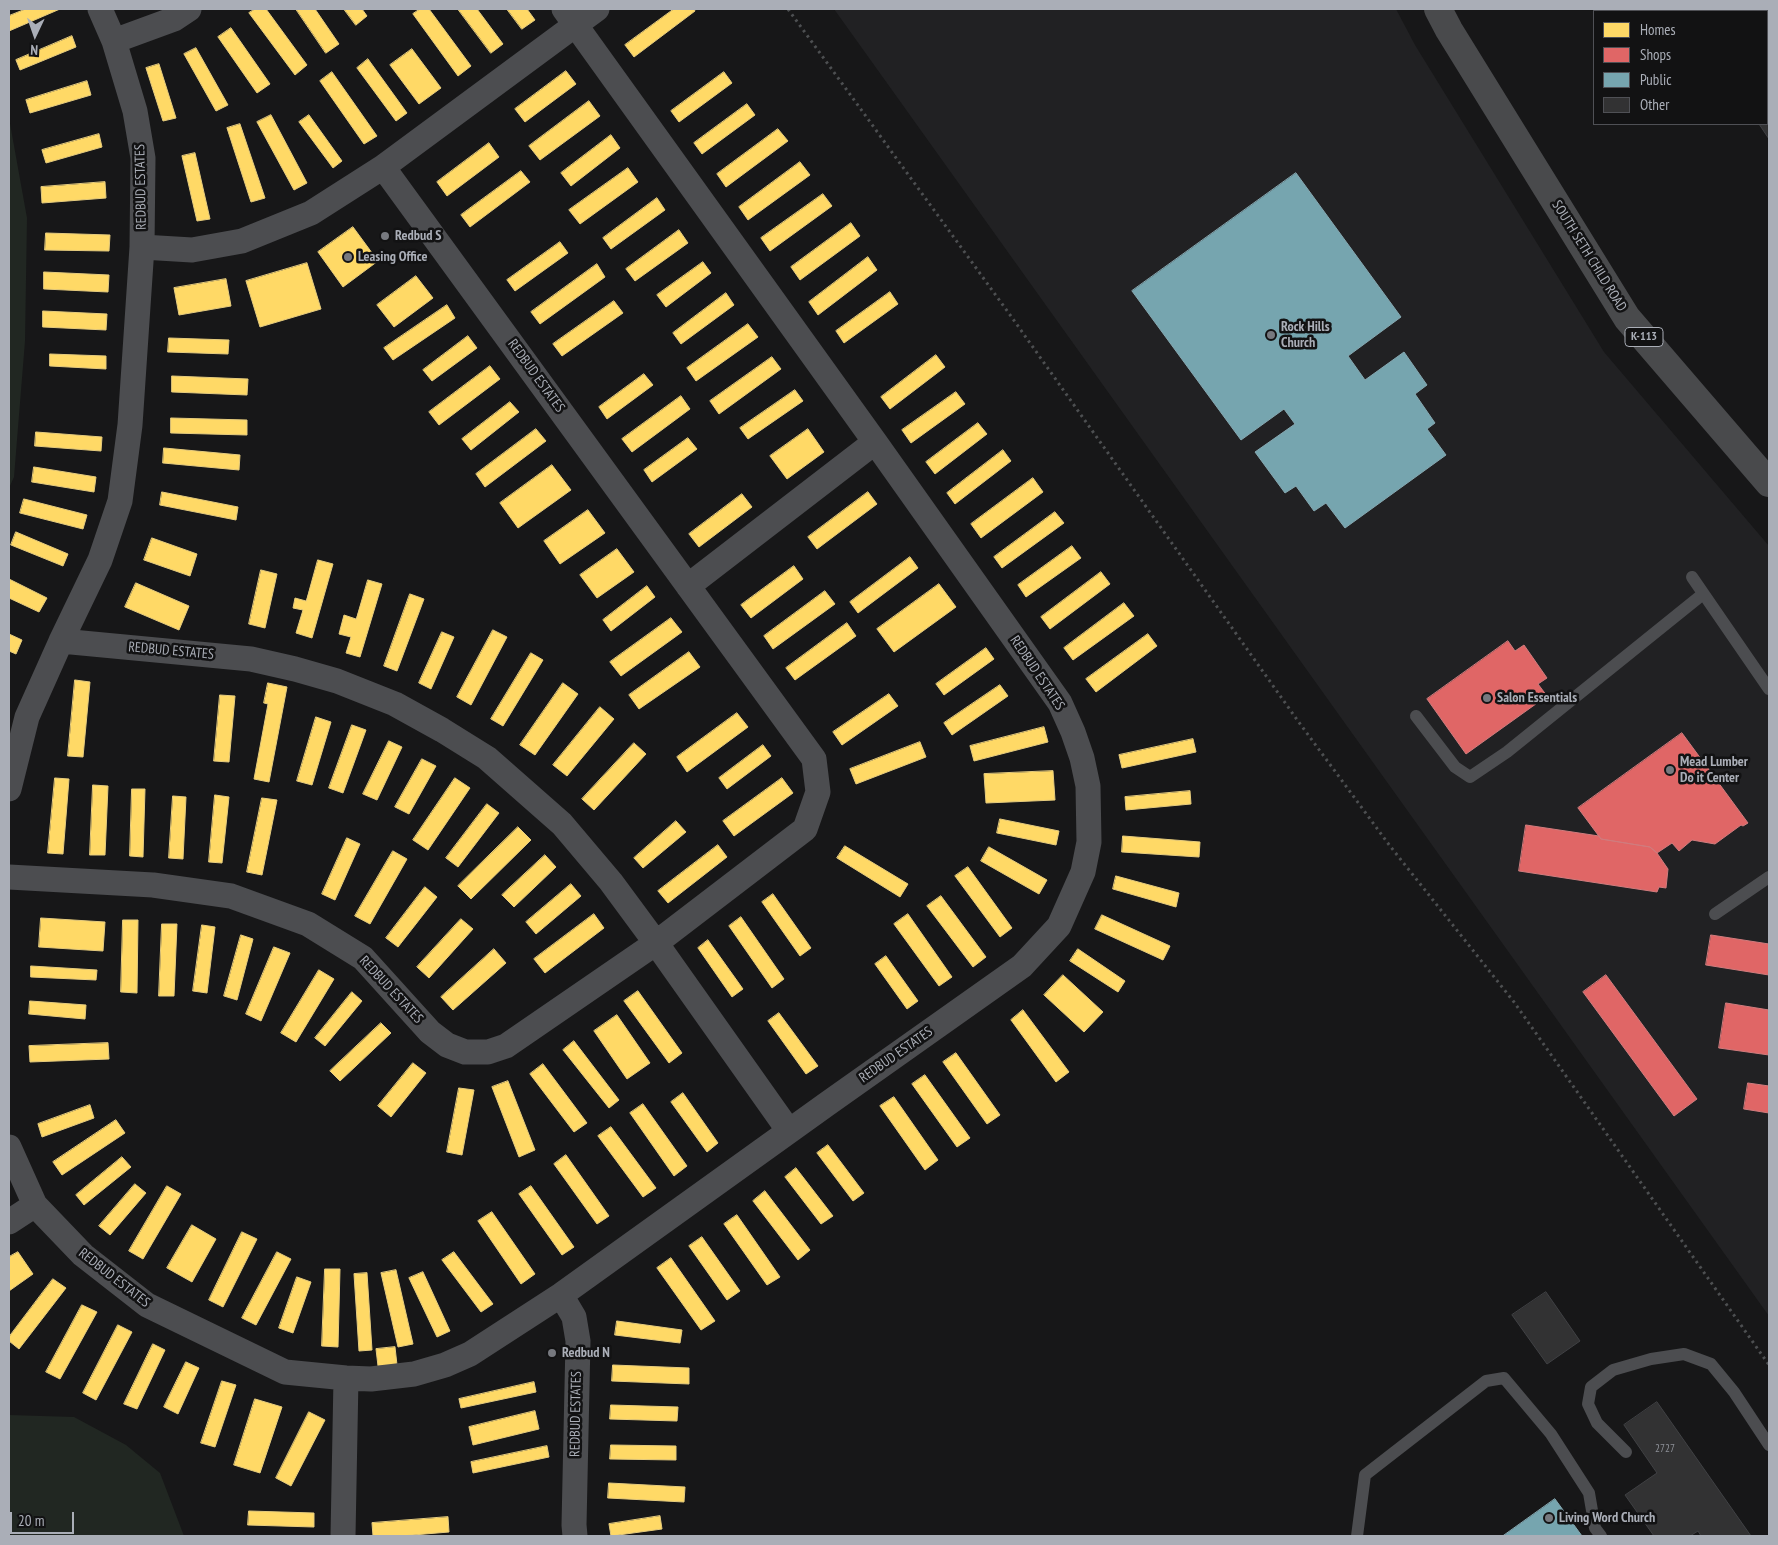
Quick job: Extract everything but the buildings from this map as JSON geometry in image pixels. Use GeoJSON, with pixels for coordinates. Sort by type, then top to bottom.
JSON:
{"type":"FeatureCollection","features":[{"type":"Feature","properties":{"kind":"main road","name":"SOUTH SETH CHILD ROAD"},"geometry":{"type":"LineString","coordinates":[[1438,9],[1449,30],[1627,318],[1769,483]]}},
{"type":"Feature","properties":{"kind":"street","name":"REDBUD ESTATES"},"geometry":{"type":"LineString","coordinates":[[9,789],[28,718],[61,641],[100,560],[120,502],[130,425],[142,247],[143,158],[135,111],[114,42],[100,9]]}},
{"type":"Feature","properties":{"kind":"street"},"geometry":{"type":"LineString","coordinates":[[114,42],[174,19],[189,9]]}},
{"type":"Feature","properties":{"kind":"street"},"geometry":{"type":"LineString","coordinates":[[570,16],[597,9]]}},
{"type":"Feature","properties":{"kind":"street","name":"REDBUD ESTATES"},"geometry":{"type":"LineString","coordinates":[[9,1147],[36,1205],[83,1255],[147,1306],[285,1372],[371,1379],[414,1374],[445,1365],[470,1354],[561,1295],[1022,966],[1059,926],[1082,872],[1089,842],[1088,786],[1073,732],[1060,703],[570,16],[384,167],[311,213],[242,241],[192,250],[142,247]]}},
{"type":"Feature","properties":{"kind":"street","name":"REDBUD ESTATES"},"geometry":{"type":"LineString","coordinates":[[9,878],[153,885],[231,896],[300,921],[363,958],[430,1032],[447,1045],[465,1052],[488,1052],[506,1046],[656,943],[805,828],[818,792],[814,759],[384,167]]}},
{"type":"Feature","properties":{"kind":"street"},"geometry":{"type":"LineString","coordinates":[[688,586],[875,442]]}},
{"type":"Feature","properties":{"kind":"street","name":"REDBUD ESTATES"},"geometry":{"type":"LineString","coordinates":[[61,641],[251,659],[295,669],[337,681],[394,704],[488,758],[562,824],[611,882],[789,1131]]}},
{"type":"Feature","properties":{"kind":"street"},"geometry":{"type":"LineString","coordinates":[[9,1222],[36,1205]]}},
{"type":"Feature","properties":{"kind":"street","name":"REDBUD ESTATES"},"geometry":{"type":"LineString","coordinates":[[561,1295],[574,1318],[578,1340],[575,1536]]}},
{"type":"Feature","properties":{"kind":"street"},"geometry":{"type":"LineString","coordinates":[[343,1536],[346,1378]]}},
{"type":"Feature","properties":{"kind":"lane"},"geometry":{"type":"LineString","coordinates":[[1692,577],[1769,689]]}},
{"type":"Feature","properties":{"kind":"lane"},"geometry":{"type":"LineString","coordinates":[[1416,716],[1455,767],[1470,777],[1508,752],[1704,594]]}},
{"type":"Feature","properties":{"kind":"lane"},"geometry":{"type":"LineString","coordinates":[[1715,914],[1769,877]]}},
{"type":"Feature","properties":{"kind":"lane"},"geometry":{"type":"LineString","coordinates":[[1626,1452],[1597,1423],[1588,1404],[1591,1387],[1613,1370],[1651,1359],[1684,1354],[1711,1364],[1734,1392],[1769,1445]]}},
{"type":"Feature","properties":{"kind":"lane"},"geometry":{"type":"LineString","coordinates":[[1358,1536],[1365,1474],[1486,1381],[1504,1378],[1550,1434],[1588,1493],[1594,1528],[1600,1536]]}},
{"type":"Feature","properties":{"kind":"path"},"geometry":{"type":"LineString","coordinates":[[788,9],[1008,312],[1310,737],[1390,846],[1514,1002],[1769,1365]]}},
{"type":"Feature","properties":{"kind":"shaded area"},"geometry":{"type":"Polygon","coordinates":[[[834,9],[1396,9],[1415,45],[1604,352],[1769,546],[1769,1316],[834,9]]]}},
{"type":"Feature","properties":{"kind":"shaded area"},"geometry":{"type":"Polygon","coordinates":[[[9,118],[27,218],[25,341],[14,477],[9,488],[9,118]]]}},
{"type":"Feature","properties":{"kind":"shaded area"},"geometry":{"type":"Polygon","coordinates":[[[9,1415],[74,1417],[126,1445],[160,1473],[184,1536],[9,1536],[9,1415]]]}},
{"type":"Feature","properties":{"kind":"place","name":"Redbud S"},"geometry":{"type":"Point","coordinates":[385,236]}},
{"type":"Feature","properties":{"kind":"place","name":"Leasing Office"},"geometry":{"type":"Point","coordinates":[348,257]}},
{"type":"Feature","properties":{"kind":"place","name":"Rock Hills Church"},"geometry":{"type":"Point","coordinates":[1271,335]}},
{"type":"Feature","properties":{"kind":"place","name":"Salon Essentials"},"geometry":{"type":"Point","coordinates":[1487,698]}},
{"type":"Feature","properties":{"kind":"place","name":"Mead Lumber Do it Center"},"geometry":{"type":"Point","coordinates":[1670,770]}},
{"type":"Feature","properties":{"kind":"place","name":"Redbud N"},"geometry":{"type":"Point","coordinates":[552,1353]}},
{"type":"Feature","properties":{"kind":"place","name":"Living Word Church"},"geometry":{"type":"Point","coordinates":[1549,1518]}}]}
